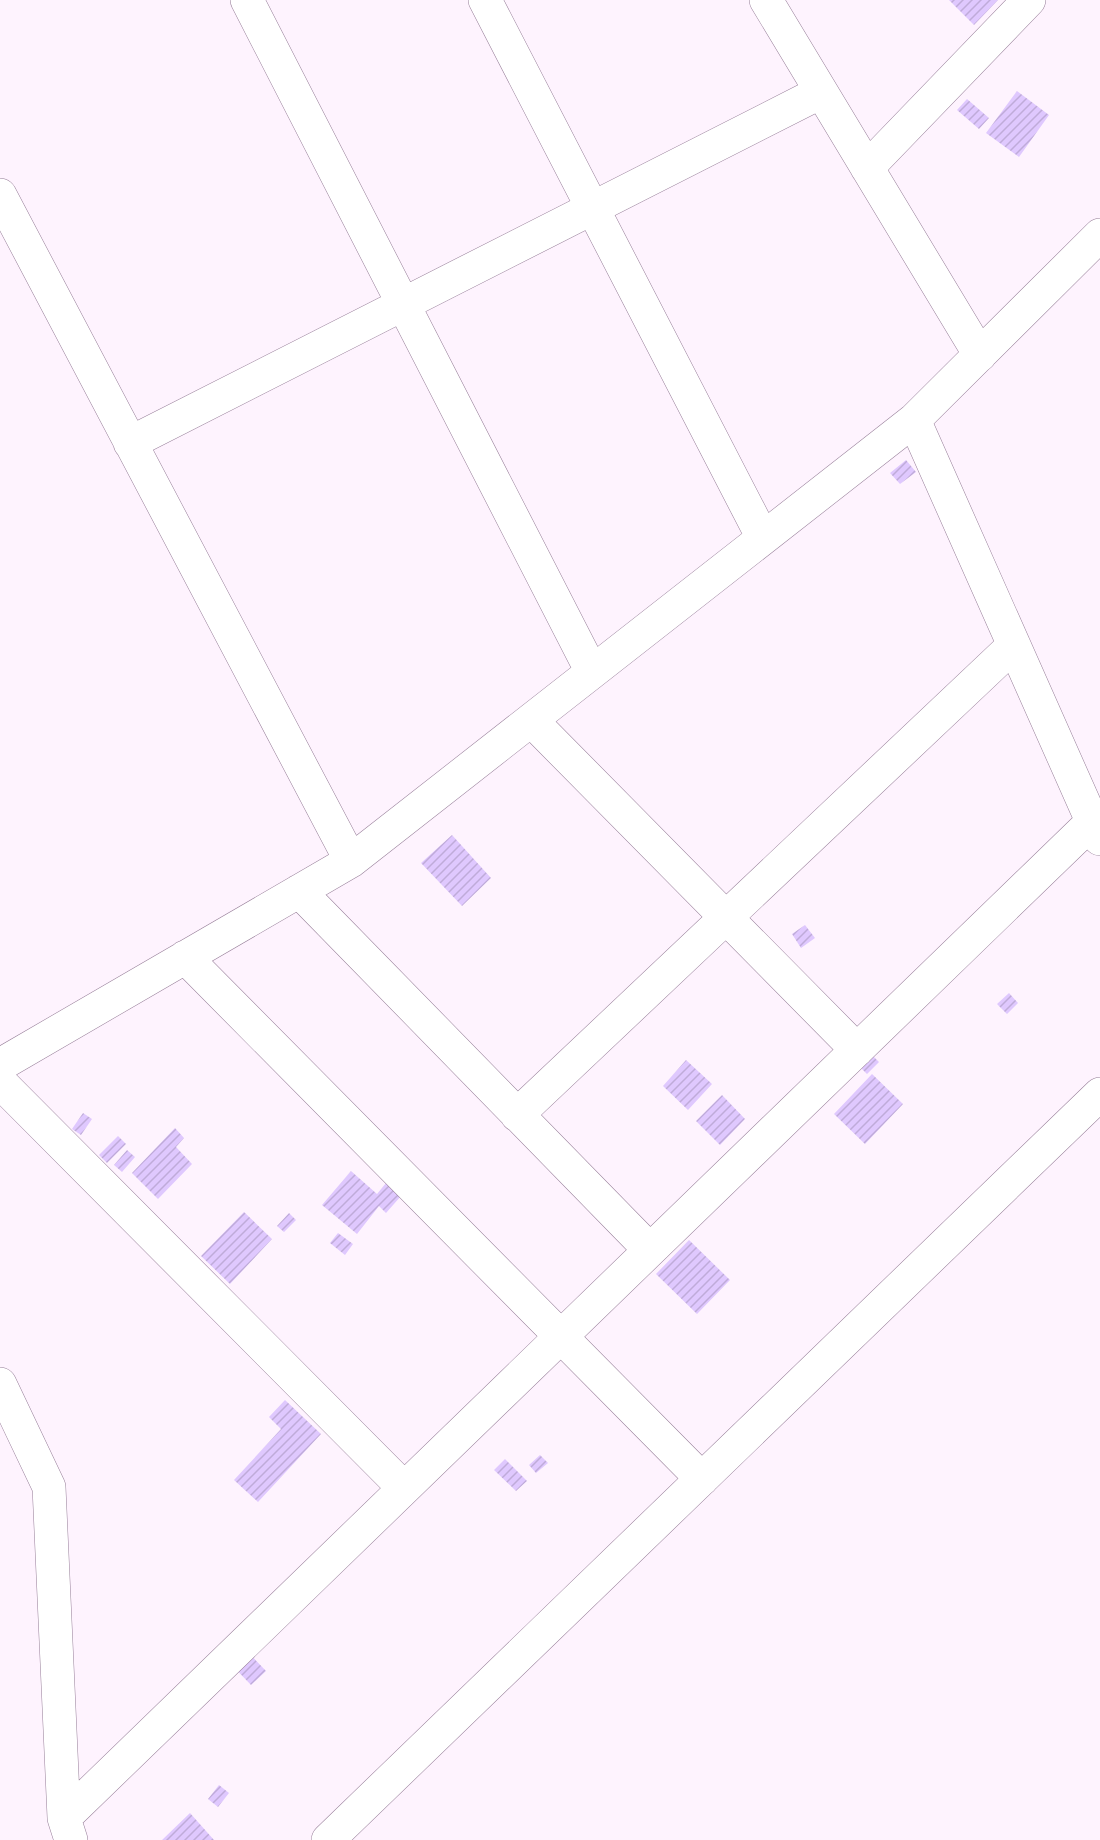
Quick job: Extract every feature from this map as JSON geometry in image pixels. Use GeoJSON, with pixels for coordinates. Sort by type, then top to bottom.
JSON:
{"type":"FeatureCollection","features":[{"type":"Feature","properties":{"kind":"street"},"geometry":{"type":"LineString","coordinates":[[247,0],[592,672]]}},
{"type":"Feature","properties":{"kind":"street"},"geometry":{"type":"LineString","coordinates":[[485,0],[763,538]]}},
{"type":"Feature","properties":{"kind":"street"},"geometry":{"type":"LineString","coordinates":[[766,0],[980,355]]}},
{"type":"Feature","properties":{"kind":"street"},"geometry":{"type":"LineString","coordinates":[[867,168],[1029,0]]}},
{"type":"Feature","properties":{"kind":"street"},"geometry":{"type":"LineString","coordinates":[[130,442],[821,92]]}},
{"type":"Feature","properties":{"kind":"street"},"geometry":{"type":"LineString","coordinates":[[0,195],[351,861]]}},
{"type":"Feature","properties":{"kind":"street"},"geometry":{"type":"LineString","coordinates":[[0,1065],[351,861],[914,420],[1100,235]]}},
{"type":"Feature","properties":{"kind":"street"},"geometry":{"type":"LineString","coordinates":[[68,1829],[404,1488],[857,1050],[1096,830],[914,420]]}},
{"type":"Feature","properties":{"kind":"street"},"geometry":{"type":"LineString","coordinates":[[517,1115],[1014,645]]}},
{"type":"Feature","properties":{"kind":"street"},"geometry":{"type":"LineString","coordinates":[[531,720],[857,1050]]}},
{"type":"Feature","properties":{"kind":"street"},"geometry":{"type":"LineString","coordinates":[[299,891],[650,1250]]}},
{"type":"Feature","properties":{"kind":"street"},"geometry":{"type":"LineString","coordinates":[[185,957],[702,1479]]}},
{"type":"Feature","properties":{"kind":"street"},"geometry":{"type":"LineString","coordinates":[[0,1082],[404,1488]]}},
{"type":"Feature","properties":{"kind":"street"},"geometry":{"type":"LineString","coordinates":[[328,1840],[1100,1094]]}},
{"type":"Feature","properties":{"kind":"street"},"geometry":{"type":"LineString","coordinates":[[0,1384],[50,1487],[68,1829]]}},
{"type":"Feature","properties":{"kind":"building"},"geometry":{"type":"Polygon","coordinates":[[[949,0],[998,0],[974,25],[949,0]]]}},
{"type":"Feature","properties":{"kind":"building"},"geometry":{"type":"Polygon","coordinates":[[[1017,91],[1049,115],[1019,157],[986,133],[1017,91]]]}},
{"type":"Feature","properties":{"kind":"building"},"geometry":{"type":"Polygon","coordinates":[[[967,99],[989,118],[979,129],[957,110],[967,99]]]}},
{"type":"Feature","properties":{"kind":"building"},"geometry":{"type":"Polygon","coordinates":[[[906,460],[916,472],[900,484],[890,473],[906,460]]]}},
{"type":"Feature","properties":{"kind":"building"},"geometry":{"type":"Polygon","coordinates":[[[452,835],[491,878],[462,906],[421,863],[452,835]]]}},
{"type":"Feature","properties":{"kind":"building"},"geometry":{"type":"Polygon","coordinates":[[[805,925],[815,938],[801,948],[792,934],[805,925]]]}},
{"type":"Feature","properties":{"kind":"building"},"geometry":{"type":"Polygon","coordinates":[[[1009,993],[1018,1003],[1007,1014],[997,1004],[1009,993]]]}},
{"type":"Feature","properties":{"kind":"building"},"geometry":{"type":"Polygon","coordinates":[[[865,1048],[879,1062],[867,1074],[853,1060],[865,1048]]]}},
{"type":"Feature","properties":{"kind":"building"},"geometry":{"type":"Polygon","coordinates":[[[686,1060],[712,1084],[688,1110],[663,1086],[686,1060]]]}},
{"type":"Feature","properties":{"kind":"building"},"geometry":{"type":"Polygon","coordinates":[[[872,1074],[903,1104],[865,1144],[834,1114],[872,1074]]]}},
{"type":"Feature","properties":{"kind":"building"},"geometry":{"type":"Polygon","coordinates":[[[722,1095],[745,1119],[720,1145],[696,1121],[722,1095]]]}},
{"type":"Feature","properties":{"kind":"building"},"geometry":{"type":"Polygon","coordinates":[[[83,1113],[92,1119],[81,1135],[72,1129],[83,1113]]]}},
{"type":"Feature","properties":{"kind":"building"},"geometry":{"type":"Polygon","coordinates":[[[175,1128],[184,1138],[176,1147],[192,1164],[158,1199],[132,1173],[175,1128]]]}},
{"type":"Feature","properties":{"kind":"building"},"geometry":{"type":"Polygon","coordinates":[[[118,1136],[126,1144],[107,1163],[99,1155],[118,1136]]]}},
{"type":"Feature","properties":{"kind":"building"},"geometry":{"type":"Polygon","coordinates":[[[127,1150],[135,1157],[122,1172],[114,1165],[127,1150]]]}},
{"type":"Feature","properties":{"kind":"building"},"geometry":{"type":"Polygon","coordinates":[[[351,1171],[377,1194],[386,1183],[401,1196],[386,1213],[379,1206],[357,1234],[322,1205],[351,1171]]]}},
{"type":"Feature","properties":{"kind":"building"},"geometry":{"type":"Polygon","coordinates":[[[244,1212],[272,1239],[230,1284],[201,1256],[244,1212]]]}},
{"type":"Feature","properties":{"kind":"building"},"geometry":{"type":"Polygon","coordinates":[[[289,1213],[296,1220],[284,1232],[277,1226],[289,1213]]]}},
{"type":"Feature","properties":{"kind":"building"},"geometry":{"type":"Polygon","coordinates":[[[338,1233],[353,1244],[345,1255],[330,1243],[338,1233]]]}},
{"type":"Feature","properties":{"kind":"building"},"geometry":{"type":"Polygon","coordinates":[[[689,1240],[730,1280],[697,1314],[656,1274],[689,1240]]]}},
{"type":"Feature","properties":{"kind":"building"},"geometry":{"type":"Polygon","coordinates":[[[285,1400],[321,1434],[258,1502],[234,1480],[281,1429],[269,1417],[285,1400]]]}},
{"type":"Feature","properties":{"kind":"building"},"geometry":{"type":"Polygon","coordinates":[[[540,1455],[548,1463],[536,1473],[529,1465],[540,1455]]]}},
{"type":"Feature","properties":{"kind":"building"},"geometry":{"type":"Polygon","coordinates":[[[505,1459],[527,1481],[516,1491],[494,1470],[505,1459]]]}},
{"type":"Feature","properties":{"kind":"building"},"geometry":{"type":"Polygon","coordinates":[[[243,1647],[266,1671],[251,1685],[228,1661],[243,1647]]]}},
{"type":"Feature","properties":{"kind":"building"},"geometry":{"type":"Polygon","coordinates":[[[219,1785],[229,1793],[218,1807],[208,1799],[219,1785]]]}},
{"type":"Feature","properties":{"kind":"building"},"geometry":{"type":"Polygon","coordinates":[[[190,1813],[214,1840],[162,1840],[190,1813]]]}}]}
